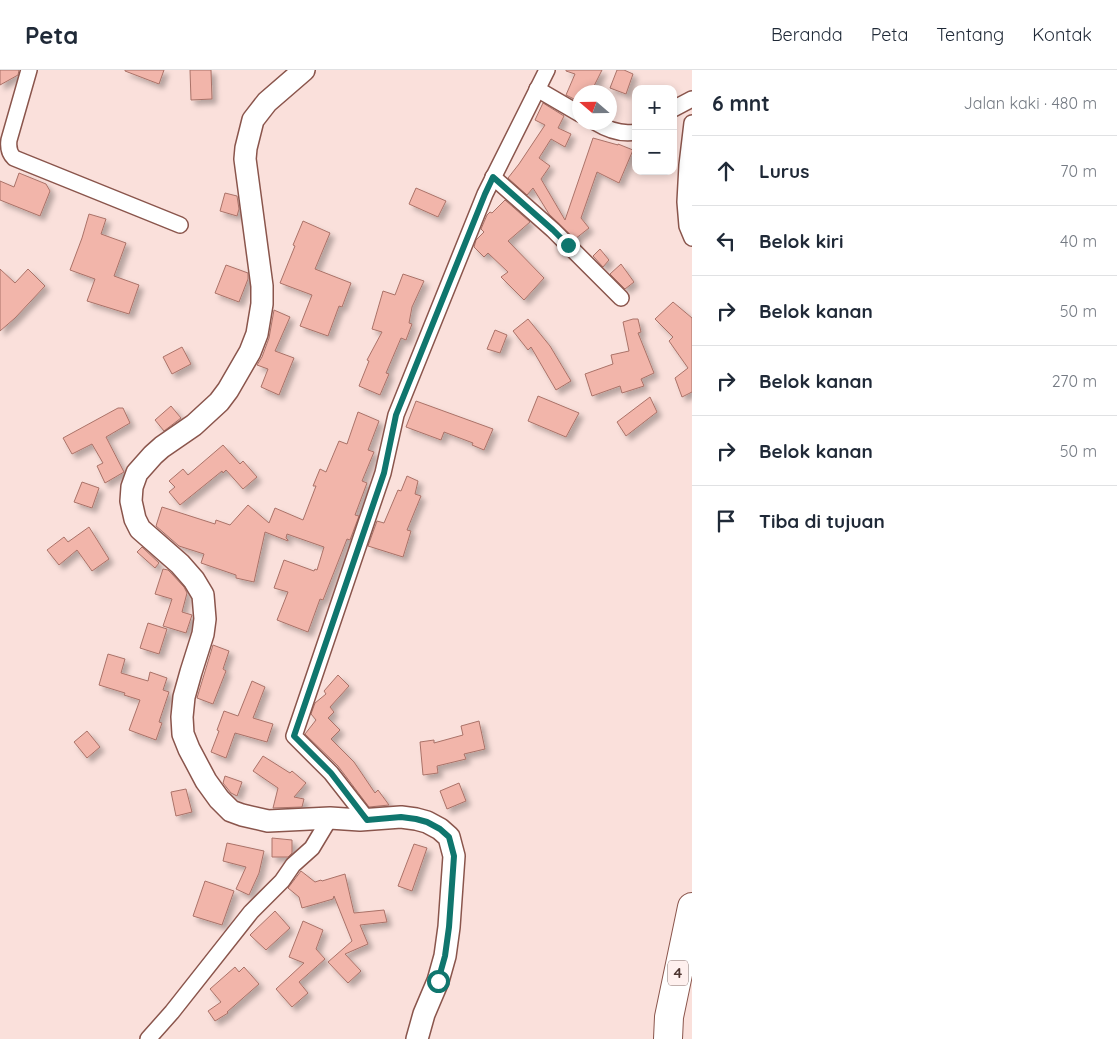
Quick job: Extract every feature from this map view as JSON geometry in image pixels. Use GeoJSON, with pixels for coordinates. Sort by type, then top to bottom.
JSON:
{"type":"FeatureCollection","features":[{"type":"Feature","properties":{"kind":"highway","name":"4"},"geometry":{"type":"LineString","coordinates":[[668,1039],[669,1017],[692,907]]}},
{"type":"Feature","properties":{"kind":"main road"},"geometry":{"type":"LineString","coordinates":[[304,70],[267,102],[254,120],[246,148],[245,160],[262,286],[262,304],[257,334],[250,352],[219,402],[194,425],[152,455],[137,473],[132,487],[131,501],[135,519],[140,529],[180,564],[194,580],[203,595],[205,619],[203,634],[190,672],[182,717],[184,734],[189,749],[206,781],[219,798],[232,810],[242,815],[268,821],[330,818],[367,820],[401,817],[427,822],[440,829],[449,837],[454,856],[445,956],[417,1039]]}},
{"type":"Feature","properties":{"kind":"street"},"geometry":{"type":"LineString","coordinates":[[29,70],[9,140],[10,155],[180,225]]}},
{"type":"Feature","properties":{"kind":"street"},"geometry":{"type":"LineString","coordinates":[[367,820],[331,773],[294,736],[384,473],[396,415],[485,194],[547,70]]}},
{"type":"Feature","properties":{"kind":"street"},"geometry":{"type":"LineString","coordinates":[[537,89],[572,109]]}},
{"type":"Feature","properties":{"kind":"street"},"geometry":{"type":"LineString","coordinates":[[677,108],[692,99]]}},
{"type":"Feature","properties":{"kind":"street"},"geometry":{"type":"LineString","coordinates":[[692,123],[685,202],[687,226],[692,238]]}},
{"type":"Feature","properties":{"kind":"street"},"geometry":{"type":"LineString","coordinates":[[610,130],[621,134],[632,133]]}},
{"type":"Feature","properties":{"kind":"street"},"geometry":{"type":"LineString","coordinates":[[493,177],[553,230],[621,298]]}},
{"type":"Feature","properties":{"kind":"street"},"geometry":{"type":"LineString","coordinates":[[148,1039],[172,1012],[251,912],[282,881],[293,864],[312,848],[330,818]]}},
{"type":"Feature","properties":{"kind":"building"},"geometry":{"type":"Polygon","coordinates":[[[0,70],[19,70],[18,75],[0,85],[0,70]]]}},
{"type":"Feature","properties":{"kind":"building"},"geometry":{"type":"Polygon","coordinates":[[[125,70],[164,70],[159,84],[125,70]]]}},
{"type":"Feature","properties":{"kind":"building"},"geometry":{"type":"Polygon","coordinates":[[[190,70],[211,70],[212,99],[191,100],[190,70]]]}},
{"type":"Feature","properties":{"kind":"building"},"geometry":{"type":"Polygon","coordinates":[[[602,70],[594,85],[572,85],[572,98],[566,95],[575,74],[566,71],[602,70]]]}},
{"type":"Feature","properties":{"kind":"building"},"geometry":{"type":"Polygon","coordinates":[[[617,70],[624,70],[633,74],[626,94],[617,91],[617,85],[611,85],[617,70]]]}},
{"type":"Feature","properties":{"kind":"building"},"geometry":{"type":"Polygon","coordinates":[[[543,103],[564,116],[558,128],[571,134],[565,147],[551,139],[539,158],[550,166],[541,179],[565,220],[593,138],[632,150],[619,183],[597,172],[581,218],[589,228],[575,239],[549,214],[533,188],[527,195],[508,178],[545,125],[535,120],[543,103]]]}},
{"type":"Feature","properties":{"kind":"building"},"geometry":{"type":"Polygon","coordinates":[[[19,173],[46,184],[50,191],[40,216],[0,200],[0,181],[14,187],[19,173]]]}},
{"type":"Feature","properties":{"kind":"building"},"geometry":{"type":"Polygon","coordinates":[[[416,188],[446,201],[438,217],[409,204],[416,188]]]}},
{"type":"Feature","properties":{"kind":"building"},"geometry":{"type":"Polygon","coordinates":[[[225,193],[237,196],[239,209],[237,216],[220,211],[225,193]]]}},
{"type":"Feature","properties":{"kind":"building"},"geometry":{"type":"Polygon","coordinates":[[[505,200],[530,222],[508,241],[544,278],[524,300],[501,277],[508,272],[488,253],[484,257],[474,247],[476,240],[484,232],[481,229],[487,215],[490,212],[492,213],[505,200]]]}},
{"type":"Feature","properties":{"kind":"building"},"geometry":{"type":"Polygon","coordinates":[[[89,214],[106,219],[101,234],[126,243],[114,276],[139,285],[129,314],[87,301],[95,279],[70,270],[89,214]]]}},
{"type":"Feature","properties":{"kind":"building"},"geometry":{"type":"Polygon","coordinates":[[[303,221],[330,233],[315,269],[351,283],[342,307],[339,306],[328,336],[300,326],[312,295],[280,283],[303,221]]]}},
{"type":"Feature","properties":{"kind":"building"},"geometry":{"type":"Polygon","coordinates":[[[600,249],[609,260],[603,267],[593,256],[600,249]]]}},
{"type":"Feature","properties":{"kind":"building"},"geometry":{"type":"Polygon","coordinates":[[[621,264],[634,282],[625,289],[610,274],[621,264]]]}},
{"type":"Feature","properties":{"kind":"building"},"geometry":{"type":"Polygon","coordinates":[[[226,265],[248,273],[248,279],[239,302],[215,293],[226,265]]]}},
{"type":"Feature","properties":{"kind":"building"},"geometry":{"type":"Polygon","coordinates":[[[0,269],[15,283],[28,269],[45,286],[0,331],[0,269]]]}},
{"type":"Feature","properties":{"kind":"building"},"geometry":{"type":"Polygon","coordinates":[[[403,274],[424,281],[412,307],[409,323],[412,324],[406,340],[401,338],[386,373],[389,374],[380,395],[359,386],[369,361],[367,360],[382,332],[372,329],[383,291],[395,295],[403,274]]]}},
{"type":"Feature","properties":{"kind":"building"},"geometry":{"type":"Polygon","coordinates":[[[673,302],[692,318],[692,392],[682,397],[675,378],[688,368],[669,341],[673,337],[655,319],[673,302]]]}},
{"type":"Feature","properties":{"kind":"building"},"geometry":{"type":"Polygon","coordinates":[[[274,310],[290,317],[275,351],[294,358],[279,395],[261,387],[268,369],[257,365],[269,338],[274,310]]]}},
{"type":"Feature","properties":{"kind":"building"},"geometry":{"type":"Polygon","coordinates":[[[528,319],[550,346],[571,381],[556,390],[531,347],[528,350],[513,331],[528,319]]]}},
{"type":"Feature","properties":{"kind":"building"},"geometry":{"type":"Polygon","coordinates":[[[638,319],[641,332],[638,333],[654,373],[641,379],[644,386],[622,393],[620,386],[592,396],[585,374],[613,364],[611,355],[629,351],[623,322],[638,319]]]}},
{"type":"Feature","properties":{"kind":"building"},"geometry":{"type":"Polygon","coordinates":[[[495,330],[507,335],[500,353],[487,349],[495,330]]]}},
{"type":"Feature","properties":{"kind":"building"},"geometry":{"type":"Polygon","coordinates":[[[182,347],[191,364],[172,374],[163,357],[182,347]]]}},
{"type":"Feature","properties":{"kind":"building"},"geometry":{"type":"Polygon","coordinates":[[[538,396],[579,413],[566,437],[528,421],[538,396]]]}},
{"type":"Feature","properties":{"kind":"building"},"geometry":{"type":"Polygon","coordinates":[[[650,397],[657,412],[626,436],[617,422],[650,397]]]}},
{"type":"Feature","properties":{"kind":"building"},"geometry":{"type":"Polygon","coordinates":[[[416,401],[493,429],[484,450],[472,445],[473,443],[444,432],[441,440],[406,427],[416,401]]]}},
{"type":"Feature","properties":{"kind":"building"},"geometry":{"type":"Polygon","coordinates":[[[171,406],[181,418],[164,431],[155,420],[171,406]]]}},
{"type":"Feature","properties":{"kind":"building"},"geometry":{"type":"Polygon","coordinates":[[[118,408],[123,408],[130,423],[106,437],[124,472],[105,483],[97,466],[103,463],[92,444],[72,454],[63,438],[118,408]]]}},
{"type":"Feature","properties":{"kind":"building"},"geometry":{"type":"Polygon","coordinates":[[[358,412],[379,421],[368,450],[374,452],[362,481],[367,483],[355,515],[359,516],[350,540],[347,539],[323,600],[320,599],[308,632],[277,620],[288,592],[274,588],[284,560],[314,571],[315,569],[317,570],[324,547],[287,534],[286,538],[288,541],[265,532],[254,582],[236,578],[236,575],[201,563],[204,554],[179,546],[156,526],[162,507],[215,524],[216,520],[230,525],[248,505],[269,523],[275,508],[303,520],[316,486],[313,486],[320,469],[326,472],[339,441],[347,444],[358,412]]]}},
{"type":"Feature","properties":{"kind":"building"},"geometry":{"type":"Polygon","coordinates":[[[223,445],[240,464],[243,461],[257,477],[243,489],[226,470],[223,473],[222,471],[180,505],[169,492],[175,487],[169,481],[183,469],[188,475],[223,445]]]}},
{"type":"Feature","properties":{"kind":"building"},"geometry":{"type":"Polygon","coordinates":[[[407,476],[418,481],[415,494],[421,496],[407,530],[411,531],[403,557],[368,546],[377,521],[384,523],[398,490],[401,491],[407,476]]]}},
{"type":"Feature","properties":{"kind":"building"},"geometry":{"type":"Polygon","coordinates":[[[82,482],[99,488],[92,508],[74,502],[82,482]]]}},
{"type":"Feature","properties":{"kind":"building"},"geometry":{"type":"Polygon","coordinates":[[[89,527],[109,559],[92,571],[77,550],[59,565],[47,550],[64,537],[68,542],[89,527]]]}},
{"type":"Feature","properties":{"kind":"building"},"geometry":{"type":"Polygon","coordinates":[[[142,547],[159,563],[155,568],[137,552],[142,547]]]}},
{"type":"Feature","properties":{"kind":"building"},"geometry":{"type":"Polygon","coordinates":[[[163,569],[171,573],[187,593],[182,612],[192,615],[186,633],[163,626],[172,599],[155,594],[163,569]]]}},
{"type":"Feature","properties":{"kind":"building"},"geometry":{"type":"Polygon","coordinates":[[[148,623],[167,629],[159,654],[140,648],[148,623]]]}},
{"type":"Feature","properties":{"kind":"building"},"geometry":{"type":"Polygon","coordinates":[[[213,645],[229,651],[223,669],[226,671],[213,704],[197,698],[213,645]]]}},
{"type":"Feature","properties":{"kind":"building"},"geometry":{"type":"Polygon","coordinates":[[[108,654],[125,659],[121,673],[148,681],[150,672],[167,678],[163,690],[169,692],[159,722],[162,723],[156,740],[129,730],[140,700],[99,685],[108,654]]]}},
{"type":"Feature","properties":{"kind":"building"},"geometry":{"type":"Polygon","coordinates":[[[338,675],[349,686],[330,707],[334,712],[328,718],[340,730],[331,739],[354,762],[375,793],[378,790],[389,805],[369,807],[338,766],[305,734],[316,720],[311,714],[315,703],[326,694],[324,691],[338,675]]]}},
{"type":"Feature","properties":{"kind":"building"},"geometry":{"type":"Polygon","coordinates":[[[252,681],[265,687],[253,718],[273,724],[267,742],[235,733],[226,758],[211,752],[224,711],[238,716],[252,681]]]}},
{"type":"Feature","properties":{"kind":"building"},"geometry":{"type":"Polygon","coordinates":[[[479,721],[485,749],[464,754],[466,759],[437,766],[438,773],[423,775],[420,742],[434,740],[434,743],[463,735],[461,726],[479,721]]]}},
{"type":"Feature","properties":{"kind":"building"},"geometry":{"type":"Polygon","coordinates":[[[87,731],[100,747],[87,758],[74,742],[87,731]]]}},
{"type":"Feature","properties":{"kind":"building"},"geometry":{"type":"Polygon","coordinates":[[[263,756],[290,773],[292,771],[306,783],[294,797],[304,799],[302,807],[273,808],[278,788],[253,771],[263,756]]]}},
{"type":"Feature","properties":{"kind":"building"},"geometry":{"type":"Polygon","coordinates":[[[225,776],[242,782],[237,796],[231,793],[223,783],[225,776]]]}},
{"type":"Feature","properties":{"kind":"building"},"geometry":{"type":"Polygon","coordinates":[[[459,783],[466,801],[447,809],[440,791],[459,783]]]}},
{"type":"Feature","properties":{"kind":"building"},"geometry":{"type":"Polygon","coordinates":[[[186,789],[192,812],[176,816],[171,792],[186,789]]]}},
{"type":"Feature","properties":{"kind":"building"},"geometry":{"type":"Polygon","coordinates":[[[272,838],[292,840],[292,853],[288,857],[272,857],[272,838]]]}},
{"type":"Feature","properties":{"kind":"building"},"geometry":{"type":"Polygon","coordinates":[[[227,843],[264,851],[259,873],[249,895],[236,889],[246,867],[223,861],[227,843]]]}},
{"type":"Feature","properties":{"kind":"building"},"geometry":{"type":"Polygon","coordinates":[[[414,844],[427,848],[412,891],[398,886],[414,844]]]}},
{"type":"Feature","properties":{"kind":"building"},"geometry":{"type":"Polygon","coordinates":[[[301,871],[315,882],[345,874],[354,913],[384,910],[387,922],[360,925],[368,944],[345,954],[361,971],[348,983],[328,962],[352,941],[334,896],[333,899],[302,908],[299,897],[288,888],[301,871]]]}},
{"type":"Feature","properties":{"kind":"building"},"geometry":{"type":"Polygon","coordinates":[[[205,881],[234,891],[222,925],[193,916],[205,881]]]}},
{"type":"Feature","properties":{"kind":"building"},"geometry":{"type":"Polygon","coordinates":[[[275,911],[290,928],[266,950],[250,935],[275,911]]]}},
{"type":"Feature","properties":{"kind":"building"},"geometry":{"type":"Polygon","coordinates":[[[303,921],[323,930],[316,949],[325,959],[299,982],[308,993],[292,1007],[276,989],[304,963],[289,957],[303,921]]]}},
{"type":"Feature","properties":{"kind":"building"},"geometry":{"type":"Polygon","coordinates":[[[235,967],[239,972],[244,967],[259,984],[228,1013],[215,1021],[208,1011],[221,1002],[210,989],[235,967]]]}},
{"type":"Feature","properties":{"kind":"route"},"geometry":{"type":"LineString","coordinates":[[438,981],[445,956],[449,927],[454,856],[449,837],[440,829],[416,819],[401,817],[367,820],[331,773],[294,736],[384,473],[396,415],[493,177],[568,245]]}}]}
